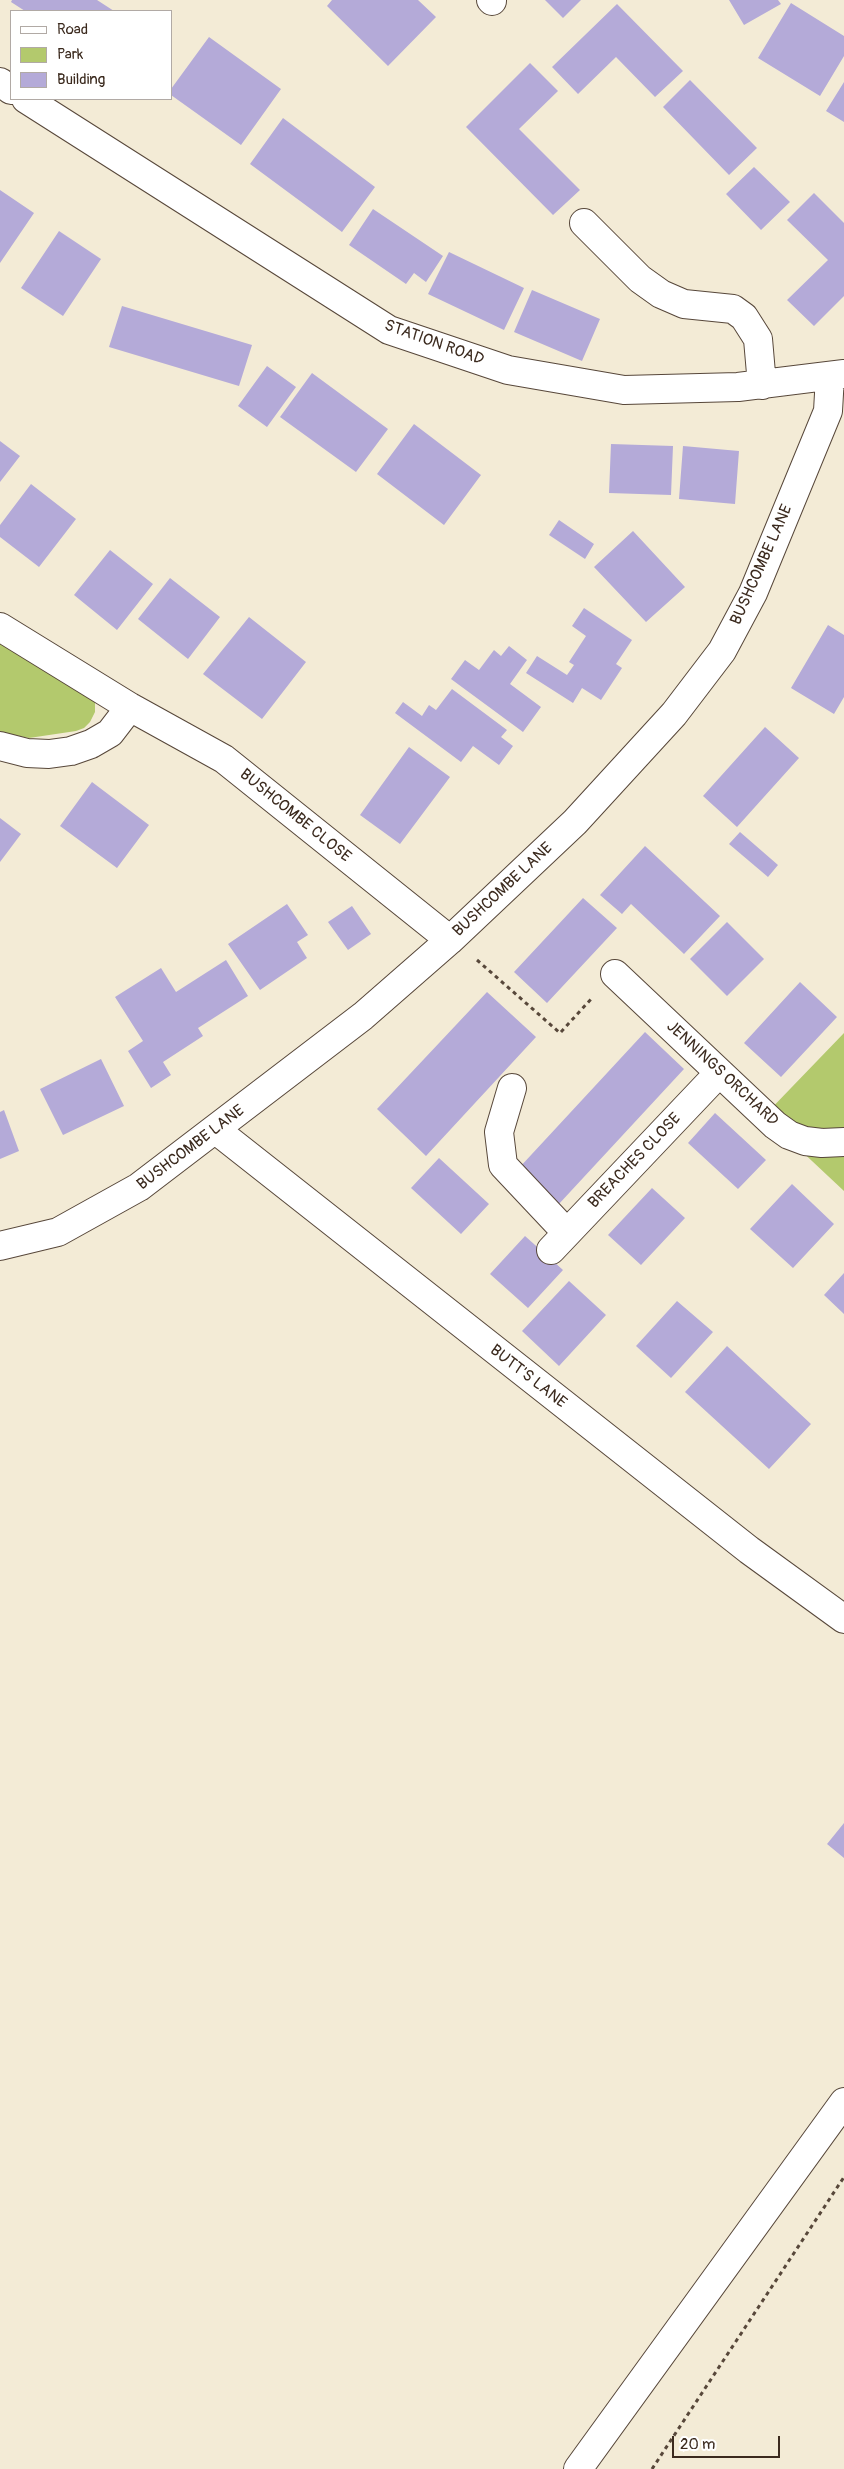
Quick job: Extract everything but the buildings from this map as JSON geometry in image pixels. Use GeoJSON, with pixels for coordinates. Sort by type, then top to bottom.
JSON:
{"type":"FeatureCollection","features":[{"type":"Feature","properties":{"kind":"street","name":"STATION ROAD"},"geometry":{"type":"LineString","coordinates":[[28,100],[389,330],[508,370],[624,390],[762,385],[837,375]]}},
{"type":"Feature","properties":{"kind":"street"},"geometry":{"type":"LineString","coordinates":[[584,223],[640,279],[661,294],[684,304],[733,309],[744,317],[758,338],[762,385]]}},
{"type":"Feature","properties":{"kind":"street","name":"BUSHCOMBE LANE"},"geometry":{"type":"LineString","coordinates":[[0,1246],[58,1232],[139,1187],[363,1016],[450,940],[575,822],[674,714],[722,651],[753,593],[828,411],[837,375]]}},
{"type":"Feature","properties":{"kind":"street","name":"BUSHCOMBE CLOSE"},"geometry":{"type":"LineString","coordinates":[[0,627],[130,707],[224,759],[450,940]]}},
{"type":"Feature","properties":{"kind":"street"},"geometry":{"type":"LineString","coordinates":[[0,746],[27,753],[49,754],[71,751],[91,744],[110,733],[130,707]]}},
{"type":"Feature","properties":{"kind":"street","name":"JENNINGS ORCHARD"},"geometry":{"type":"LineString","coordinates":[[615,974],[769,1121],[789,1135],[805,1141],[822,1143],[844,1142]]}},
{"type":"Feature","properties":{"kind":"street","name":"BREACHES CLOSE"},"geometry":{"type":"LineString","coordinates":[[512,1088],[499,1132],[504,1165],[559,1241],[719,1073]]}},
{"type":"Feature","properties":{"kind":"street","name":"BUTT'S LANE"},"geometry":{"type":"LineString","coordinates":[[216,1130],[741,1544],[844,1619]]}},
{"type":"Feature","properties":{"kind":"street"},"geometry":{"type":"LineString","coordinates":[[578,2469],[844,2102]]}},
{"type":"Feature","properties":{"kind":"path"},"geometry":{"type":"LineString","coordinates":[[476,959],[560,1033],[615,974]]}},
{"type":"Feature","properties":{"kind":"path"},"geometry":{"type":"LineString","coordinates":[[652,2469],[844,2177]]}},
{"type":"Feature","properties":{"kind":"green space"},"geometry":{"type":"Polygon","coordinates":[[[0,643],[95,701],[95,712],[90,722],[84,728],[76,731],[29,738],[0,732],[0,643]]]}},
{"type":"Feature","properties":{"kind":"green space"},"geometry":{"type":"Polygon","coordinates":[[[844,1033],[844,1191],[764,1116],[844,1033]]]}}]}
